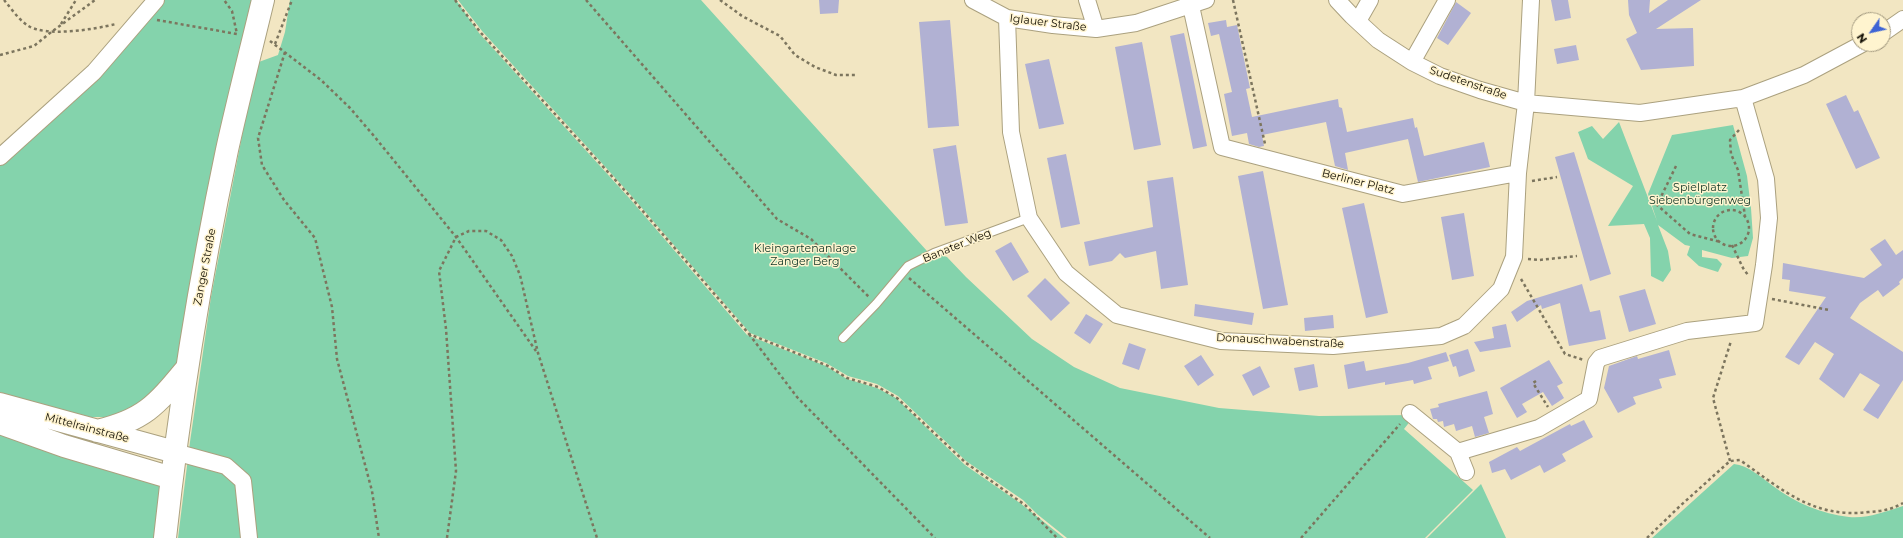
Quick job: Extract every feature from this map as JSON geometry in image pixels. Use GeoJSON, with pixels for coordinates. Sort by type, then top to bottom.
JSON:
{"type":"FeatureCollection","features":[{"type":"Feature","properties":{"kind":"street"},"geometry":{"type":"LineString","coordinates":[[0,157],[94,72],[156,0]]}},
{"type":"Feature","properties":{"kind":"street","name":"Zanger Straße"},"geometry":{"type":"LineString","coordinates":[[165,538],[186,368],[227,150],[263,0]]}},
{"type":"Feature","properties":{"kind":"street","name":"Iglauer Straße"},"geometry":{"type":"LineString","coordinates":[[1087,0],[1096,29]]}},
{"type":"Feature","properties":{"kind":"street","name":"Iglauer Straße"},"geometry":{"type":"LineString","coordinates":[[977,1],[1007,18],[1053,26],[1096,29],[1136,23],[1180,5],[1206,0]]}},
{"type":"Feature","properties":{"kind":"street","name":"Sudetenstraße"},"geometry":{"type":"LineString","coordinates":[[1337,0],[1378,40],[1412,62],[1440,76],[1480,90],[1526,102],[1640,113],[1743,98],[1804,75],[1851,50]]}},
{"type":"Feature","properties":{"kind":"street"},"geometry":{"type":"LineString","coordinates":[[1358,22],[1370,0]]}},
{"type":"Feature","properties":{"kind":"street"},"geometry":{"type":"LineString","coordinates":[[1412,62],[1446,0]]}},
{"type":"Feature","properties":{"kind":"street","name":"Donauschwabenstraße"},"geometry":{"type":"LineString","coordinates":[[1007,18],[1011,132],[1029,218],[1066,273],[1117,315],[1221,341],[1333,346],[1441,336],[1464,326],[1501,289],[1512,260],[1518,178],[1526,102],[1531,0]]}},
{"type":"Feature","properties":{"kind":"street","name":"Berliner Platz"},"geometry":{"type":"LineString","coordinates":[[1180,5],[1222,147],[1403,194],[1518,178]]}},
{"type":"Feature","properties":{"kind":"street"},"geometry":{"type":"LineString","coordinates":[[1891,27],[1903,19]]}},
{"type":"Feature","properties":{"kind":"street"},"geometry":{"type":"LineString","coordinates":[[1458,452],[1539,428],[1589,399],[1596,363],[1600,358],[1687,331],[1755,323],[1769,218],[1766,179],[1743,98]]}},
{"type":"Feature","properties":{"kind":"street"},"geometry":{"type":"LineString","coordinates":[[97,432],[129,422],[148,411],[186,368]]}},
{"type":"Feature","properties":{"kind":"street","name":"Mittelrainstraße"},"geometry":{"type":"LineString","coordinates":[[0,404],[97,432],[175,452]]}},
{"type":"Feature","properties":{"kind":"street"},"geometry":{"type":"LineString","coordinates":[[1410,413],[1458,452],[1466,472]]}},
{"type":"Feature","properties":{"kind":"street","name":"Mittelrainstraße"},"geometry":{"type":"LineString","coordinates":[[0,423],[64,446],[172,478]]}},
{"type":"Feature","properties":{"kind":"street"},"geometry":{"type":"LineString","coordinates":[[175,452],[226,466],[243,481],[249,538]]}},
{"type":"Feature","properties":{"kind":"lane","name":"Banater Weg"},"geometry":{"type":"LineString","coordinates":[[843,338],[876,304],[908,266],[934,253],[1029,218]]}},
{"type":"Feature","properties":{"kind":"path"},"geometry":{"type":"LineString","coordinates":[[4,0],[28,26],[50,33]]}},
{"type":"Feature","properties":{"kind":"path"},"geometry":{"type":"LineString","coordinates":[[60,26],[76,0]]}},
{"type":"Feature","properties":{"kind":"path"},"geometry":{"type":"LineString","coordinates":[[0,55],[34,46],[95,0]]}},
{"type":"Feature","properties":{"kind":"path"},"geometry":{"type":"LineString","coordinates":[[224,0],[232,11],[237,34]]}},
{"type":"Feature","properties":{"kind":"path"},"geometry":{"type":"LineString","coordinates":[[455,0],[481,33],[628,194],[749,334],[797,397],[935,538]]}},
{"type":"Feature","properties":{"kind":"path"},"geometry":{"type":"LineString","coordinates":[[586,0],[777,219],[811,239],[876,304]]}},
{"type":"Feature","properties":{"kind":"path"},"geometry":{"type":"LineString","coordinates":[[720,0],[742,16],[780,36],[795,55],[814,67],[836,75],[857,75]]}},
{"type":"Feature","properties":{"kind":"path"},"geometry":{"type":"LineString","coordinates":[[1233,0],[1269,160]]}},
{"type":"Feature","properties":{"kind":"path"},"geometry":{"type":"LineString","coordinates":[[275,44],[292,1]]}},
{"type":"Feature","properties":{"kind":"path"},"geometry":{"type":"LineString","coordinates":[[269,40],[322,80],[350,108],[456,238],[538,353]]}},
{"type":"Feature","properties":{"kind":"path"},"geometry":{"type":"LineString","coordinates":[[285,52],[258,138],[262,165],[284,200],[315,238],[332,307],[337,359],[372,491],[379,538]]}},
{"type":"Feature","properties":{"kind":"path"},"geometry":{"type":"LineString","coordinates":[[1745,217],[1738,170],[1731,154],[1730,140],[1750,121]]}},
{"type":"Feature","properties":{"kind":"path"},"geometry":{"type":"LineString","coordinates":[[1676,166],[1657,205],[1690,234],[1732,245],[1741,243],[1748,233],[1748,222],[1741,213],[1731,210],[1721,213],[1717,218],[1713,229],[1715,235],[1721,242]]}},
{"type":"Feature","properties":{"kind":"path"},"geometry":{"type":"LineString","coordinates":[[1518,178],[1557,178]]}},
{"type":"Feature","properties":{"kind":"path"},"geometry":{"type":"LineString","coordinates":[[447,538],[456,471],[446,329],[440,272],[456,238],[469,231],[486,231],[501,240],[512,256],[520,275],[538,353],[597,538]]}},
{"type":"Feature","properties":{"kind":"path"},"geometry":{"type":"LineString","coordinates":[[1732,245],[1743,268],[1760,293],[1829,310]]}},
{"type":"Feature","properties":{"kind":"path"},"geometry":{"type":"LineString","coordinates":[[1577,256],[1539,260],[1512,260],[1565,354],[1596,363]]}},
{"type":"Feature","properties":{"kind":"path"},"geometry":{"type":"LineString","coordinates":[[903,272],[1210,538]]}},
{"type":"Feature","properties":{"kind":"path"},"geometry":{"type":"LineString","coordinates":[[1730,461],[1713,398],[1733,334],[1755,323]]}},
{"type":"Feature","properties":{"kind":"path"},"geometry":{"type":"LineString","coordinates":[[749,334],[828,366],[847,378],[878,387],[897,398],[966,463],[1025,505],[1057,538]]}},
{"type":"Feature","properties":{"kind":"path"},"geometry":{"type":"LineString","coordinates":[[1536,381],[1533,383],[1555,418]]}},
{"type":"Feature","properties":{"kind":"path"},"geometry":{"type":"LineString","coordinates":[[1301,538],[1410,413]]}},
{"type":"Feature","properties":{"kind":"path"},"geometry":{"type":"LineString","coordinates":[[1647,538],[1685,501],[1730,461],[1740,460],[1782,490],[1804,503],[1834,513],[1863,513],[1892,509],[1903,503]]}},
{"type":"Feature","properties":{"kind":"green space"},"geometry":{"type":"Polygon","coordinates":[[[163,0],[254,0],[180,359],[146,405],[110,417],[82,417],[33,405],[0,392],[0,158],[163,0]]]}},
{"type":"Feature","properties":{"kind":"green space"},"geometry":{"type":"Polygon","coordinates":[[[290,0],[456,0],[479,33],[631,200],[747,335],[826,366],[847,379],[877,388],[896,398],[965,465],[1020,503],[1064,538],[178,538],[211,297],[256,63],[278,55],[285,32],[290,0]]]}},
{"type":"Feature","properties":{"kind":"green space","name":"Kleingartenanlage Zanger Berg"},"geometry":{"type":"Polygon","coordinates":[[[458,0],[701,0],[927,251],[947,257],[966,277],[1032,339],[1074,367],[1120,388],[1219,408],[1319,416],[1415,415],[1404,429],[1473,490],[1425,538],[1067,538],[1037,514],[1023,500],[966,461],[898,396],[877,384],[848,376],[826,363],[750,333],[628,192],[482,31],[458,0]]]}},
{"type":"Feature","properties":{"kind":"green space","name":"Spielplatz Siebenbürgenweg"},"geometry":{"type":"Polygon","coordinates":[[[1619,122],[1657,221],[1648,194],[1672,135],[1733,125],[1747,176],[1751,208],[1753,238],[1748,256],[1732,258],[1702,250],[1702,257],[1717,259],[1722,264],[1718,272],[1699,266],[1687,255],[1690,246],[1685,245],[1658,225],[1668,251],[1671,270],[1663,282],[1651,276],[1650,238],[1644,224],[1608,226],[1633,186],[1588,159],[1578,132],[1592,126],[1603,139],[1619,122]]]}},
{"type":"Feature","properties":{"kind":"green space"},"geometry":{"type":"Polygon","coordinates":[[[0,428],[160,486],[154,538],[0,538],[0,428]]]}},
{"type":"Feature","properties":{"kind":"green space"},"geometry":{"type":"Polygon","coordinates":[[[1734,464],[1750,469],[1790,498],[1809,507],[1839,516],[1863,517],[1903,506],[1903,538],[1652,538],[1734,464]]]}},
{"type":"Feature","properties":{"kind":"green space"},"geometry":{"type":"Polygon","coordinates":[[[1481,484],[1506,538],[1427,538],[1481,484]]]}},
{"type":"Feature","properties":{"kind":"building"},"geometry":{"type":"Polygon","coordinates":[[[819,0],[839,0],[838,13],[820,14],[819,0]]]}},
{"type":"Feature","properties":{"kind":"building"},"geometry":{"type":"Polygon","coordinates":[[[1551,0],[1568,0],[1571,18],[1555,21],[1551,0]]]}},
{"type":"Feature","properties":{"kind":"building"},"geometry":{"type":"Polygon","coordinates":[[[1628,0],[1650,0],[1649,13],[1668,0],[1701,0],[1656,29],[1693,28],[1694,66],[1641,70],[1626,39],[1637,33],[1629,15],[1628,0]]]}},
{"type":"Feature","properties":{"kind":"building"},"geometry":{"type":"Polygon","coordinates":[[[1456,2],[1471,13],[1448,45],[1437,38],[1456,2]]]}},
{"type":"Feature","properties":{"kind":"building"},"geometry":{"type":"Polygon","coordinates":[[[950,20],[959,126],[928,128],[919,22],[950,20]]]}},
{"type":"Feature","properties":{"kind":"building"},"geometry":{"type":"Polygon","coordinates":[[[1226,20],[1227,27],[1237,25],[1250,88],[1246,89],[1252,117],[1338,99],[1339,107],[1342,108],[1347,132],[1413,118],[1415,128],[1417,127],[1424,156],[1484,142],[1490,167],[1418,182],[1408,139],[1345,153],[1348,170],[1335,166],[1326,122],[1262,135],[1264,146],[1259,147],[1249,144],[1247,133],[1232,136],[1224,94],[1232,92],[1219,34],[1211,36],[1208,23],[1226,20]]]}},
{"type":"Feature","properties":{"kind":"building"},"geometry":{"type":"Polygon","coordinates":[[[1184,33],[1207,146],[1193,149],[1170,36],[1184,33]]]}},
{"type":"Feature","properties":{"kind":"building"},"geometry":{"type":"Polygon","coordinates":[[[1142,42],[1161,145],[1134,150],[1115,47],[1142,42]]]}},
{"type":"Feature","properties":{"kind":"building"},"geometry":{"type":"Polygon","coordinates":[[[1576,45],[1579,60],[1557,64],[1554,49],[1576,45]]]}},
{"type":"Feature","properties":{"kind":"building"},"geometry":{"type":"Polygon","coordinates":[[[1049,59],[1064,124],[1039,129],[1025,64],[1049,59]]]}},
{"type":"Feature","properties":{"kind":"building"},"geometry":{"type":"Polygon","coordinates":[[[1846,95],[1854,112],[1858,110],[1880,158],[1856,169],[1826,104],[1846,95]]]}},
{"type":"Feature","properties":{"kind":"building"},"geometry":{"type":"Polygon","coordinates":[[[956,145],[968,223],[945,226],[933,149],[956,145]]]}},
{"type":"Feature","properties":{"kind":"building"},"geometry":{"type":"Polygon","coordinates":[[[1574,152],[1611,274],[1590,281],[1555,157],[1574,152]]]}},
{"type":"Feature","properties":{"kind":"building"},"geometry":{"type":"Polygon","coordinates":[[[1066,154],[1080,224],[1061,228],[1047,158],[1066,154]]]}},
{"type":"Feature","properties":{"kind":"building"},"geometry":{"type":"Polygon","coordinates":[[[1263,171],[1288,305],[1263,309],[1238,176],[1263,171]]]}},
{"type":"Feature","properties":{"kind":"building"},"geometry":{"type":"Polygon","coordinates":[[[1173,177],[1188,285],[1161,289],[1156,251],[1125,258],[1120,253],[1112,261],[1089,266],[1084,242],[1153,227],[1147,181],[1173,177]]]}},
{"type":"Feature","properties":{"kind":"building"},"geometry":{"type":"Polygon","coordinates":[[[1364,203],[1388,313],[1366,318],[1342,208],[1364,203]]]}},
{"type":"Feature","properties":{"kind":"building"},"geometry":{"type":"Polygon","coordinates":[[[1464,213],[1474,276],[1452,280],[1441,217],[1464,213]]]}},
{"type":"Feature","properties":{"kind":"building"},"geometry":{"type":"Polygon","coordinates":[[[1885,239],[1896,255],[1903,250],[1903,278],[1899,282],[1900,284],[1883,297],[1878,290],[1860,303],[1850,318],[1903,352],[1903,380],[1878,419],[1863,410],[1880,385],[1860,373],[1844,398],[1819,379],[1834,354],[1815,342],[1799,365],[1785,357],[1826,297],[1789,291],[1790,280],[1782,279],[1783,263],[1864,278],[1882,265],[1870,249],[1885,239]]]}},
{"type":"Feature","properties":{"kind":"building"},"geometry":{"type":"Polygon","coordinates":[[[1011,242],[1029,272],[1013,281],[995,251],[1011,242]]]}},
{"type":"Feature","properties":{"kind":"building"},"geometry":{"type":"Polygon","coordinates":[[[1045,278],[1070,303],[1051,321],[1027,296],[1045,278]]]}},
{"type":"Feature","properties":{"kind":"building"},"geometry":{"type":"Polygon","coordinates":[[[1582,284],[1590,312],[1600,310],[1606,339],[1569,346],[1560,303],[1542,309],[1541,305],[1517,322],[1511,312],[1527,301],[1582,284]]]}},
{"type":"Feature","properties":{"kind":"building"},"geometry":{"type":"Polygon","coordinates":[[[1645,289],[1656,324],[1629,332],[1619,296],[1645,289]]]}},
{"type":"Feature","properties":{"kind":"building"},"geometry":{"type":"Polygon","coordinates":[[[1195,304],[1254,313],[1252,325],[1194,316],[1195,304]]]}},
{"type":"Feature","properties":{"kind":"building"},"geometry":{"type":"Polygon","coordinates":[[[1086,314],[1103,324],[1090,344],[1074,333],[1086,314]]]}},
{"type":"Feature","properties":{"kind":"building"},"geometry":{"type":"Polygon","coordinates":[[[1333,315],[1334,328],[1305,331],[1304,318],[1333,315]]]}},
{"type":"Feature","properties":{"kind":"building"},"geometry":{"type":"Polygon","coordinates":[[[1506,324],[1511,347],[1480,352],[1474,342],[1494,338],[1492,327],[1506,324]]]}},
{"type":"Feature","properties":{"kind":"building"},"geometry":{"type":"Polygon","coordinates":[[[1129,343],[1146,349],[1139,370],[1122,364],[1129,343]]]}},
{"type":"Feature","properties":{"kind":"building"},"geometry":{"type":"Polygon","coordinates":[[[1468,349],[1475,371],[1459,377],[1456,366],[1453,367],[1449,355],[1468,349]]]}},
{"type":"Feature","properties":{"kind":"building"},"geometry":{"type":"Polygon","coordinates":[[[1669,350],[1676,375],[1659,379],[1662,388],[1633,397],[1636,404],[1618,413],[1604,388],[1609,366],[1637,356],[1638,359],[1669,350]]]}},
{"type":"Feature","properties":{"kind":"building"},"geometry":{"type":"Polygon","coordinates":[[[1446,352],[1449,361],[1428,367],[1432,379],[1414,384],[1413,380],[1385,385],[1385,382],[1348,389],[1344,365],[1364,361],[1366,371],[1408,363],[1446,352]]]}},
{"type":"Feature","properties":{"kind":"building"},"geometry":{"type":"Polygon","coordinates":[[[1201,355],[1214,375],[1198,386],[1184,366],[1201,355]]]}},
{"type":"Feature","properties":{"kind":"building"},"geometry":{"type":"Polygon","coordinates":[[[1549,360],[1563,383],[1557,386],[1564,398],[1552,406],[1543,392],[1522,404],[1527,412],[1517,418],[1500,388],[1549,360]]]}},
{"type":"Feature","properties":{"kind":"building"},"geometry":{"type":"Polygon","coordinates":[[[1314,364],[1318,387],[1299,391],[1294,368],[1314,364]]]}},
{"type":"Feature","properties":{"kind":"building"},"geometry":{"type":"Polygon","coordinates":[[[1260,366],[1270,387],[1253,396],[1242,375],[1260,366]]]}},
{"type":"Feature","properties":{"kind":"building"},"geometry":{"type":"Polygon","coordinates":[[[1487,391],[1493,414],[1484,417],[1489,433],[1475,437],[1472,426],[1456,431],[1454,424],[1444,427],[1443,421],[1438,422],[1437,419],[1433,419],[1430,409],[1439,407],[1438,404],[1487,391]]]}},
{"type":"Feature","properties":{"kind":"building"},"geometry":{"type":"Polygon","coordinates":[[[1584,420],[1593,437],[1562,454],[1566,461],[1544,473],[1540,465],[1511,480],[1505,469],[1492,473],[1489,462],[1517,447],[1520,451],[1570,424],[1571,426],[1584,420]]]}}]}
